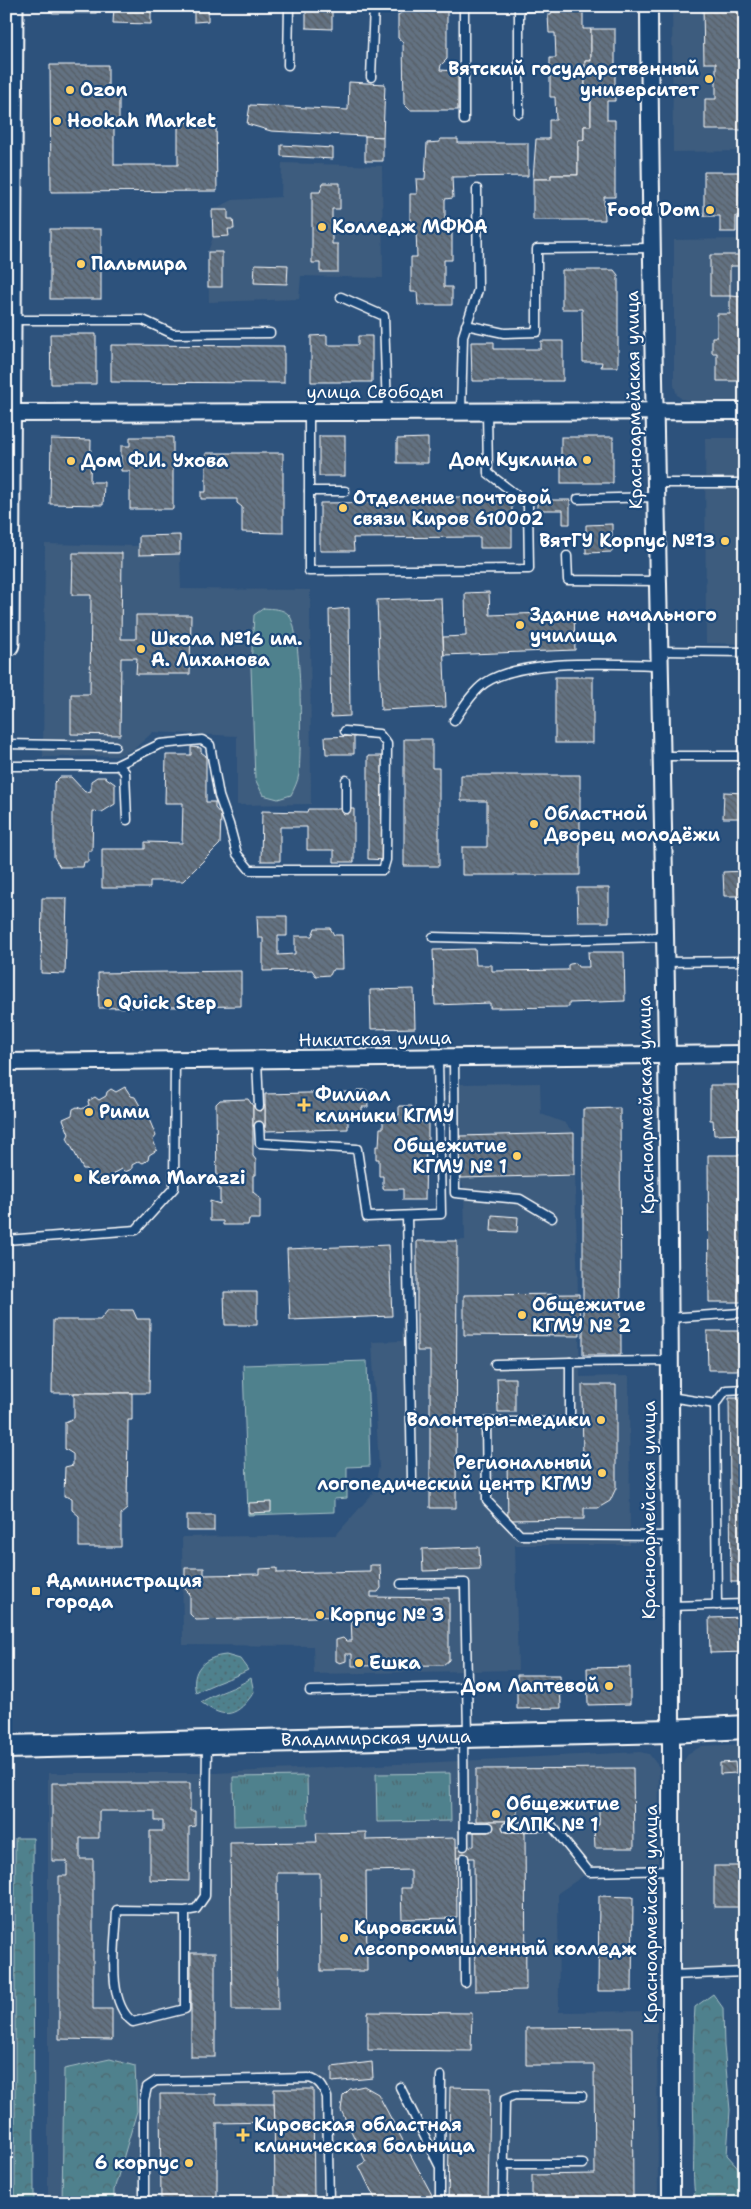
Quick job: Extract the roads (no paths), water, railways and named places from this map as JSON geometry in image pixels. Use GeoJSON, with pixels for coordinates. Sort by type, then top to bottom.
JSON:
{"type":"FeatureCollection","features":[{"type":"Feature","properties":{"kind":"main road"},"geometry":{"type":"LineString","coordinates":[[6,644],[9,320],[8,76],[10,6]]}},
{"type":"Feature","properties":{"kind":"main road","name":"Владимирская улица"},"geometry":{"type":"LineString","coordinates":[[6,1747],[671,1732],[745,1727]]}},
{"type":"Feature","properties":{"kind":"street","name":"Красноармейская улица"},"geometry":{"type":"LineString","coordinates":[[649,6],[650,248],[667,1055],[671,1732],[670,2203]]}},
{"type":"Feature","properties":{"kind":"street","name":"улица Свободы"},"geometry":{"type":"LineString","coordinates":[[8,413],[745,411]]}},
{"type":"Feature","properties":{"kind":"street","name":"Никитская улица"},"geometry":{"type":"LineString","coordinates":[[6,1062],[745,1054]]}},
{"type":"Feature","properties":{"kind":"lane"},"geometry":{"type":"LineString","coordinates":[[288,65],[289,6]]}},
{"type":"Feature","properties":{"kind":"lane"},"geometry":{"type":"LineString","coordinates":[[371,77],[374,6]]}},
{"type":"Feature","properties":{"kind":"lane"},"geometry":{"type":"LineString","coordinates":[[464,6],[464,120]]}},
{"type":"Feature","properties":{"kind":"lane"},"geometry":{"type":"LineString","coordinates":[[519,113],[519,6],[552,6]]}},
{"type":"Feature","properties":{"kind":"lane"},"geometry":{"type":"LineString","coordinates":[[461,412],[463,336],[478,290],[477,189]]}},
{"type":"Feature","properties":{"kind":"lane"},"geometry":{"type":"LineString","coordinates":[[466,325],[504,332],[537,332],[537,249],[650,248]]}},
{"type":"Feature","properties":{"kind":"lane"},"geometry":{"type":"LineString","coordinates":[[341,297],[384,316],[387,412]]}},
{"type":"Feature","properties":{"kind":"lane"},"geometry":{"type":"LineString","coordinates":[[9,320],[143,320],[172,334],[270,334]]}},
{"type":"Feature","properties":{"kind":"lane"},"geometry":{"type":"LineString","coordinates":[[309,412],[310,571],[529,570],[528,504],[488,473],[487,412]]}},
{"type":"Feature","properties":{"kind":"lane"},"geometry":{"type":"LineString","coordinates":[[578,499],[656,490],[745,483]]}},
{"type":"Feature","properties":{"kind":"lane"},"geometry":{"type":"LineString","coordinates":[[309,491],[345,491]]}},
{"type":"Feature","properties":{"kind":"lane"},"geometry":{"type":"LineString","coordinates":[[567,556],[568,580],[658,581]]}},
{"type":"Feature","properties":{"kind":"lane"},"geometry":{"type":"LineString","coordinates":[[454,721],[484,684],[508,672],[557,666],[745,652]]}},
{"type":"Feature","properties":{"kind":"lane"},"geometry":{"type":"LineString","coordinates":[[6,766],[95,768],[118,765],[160,744],[202,740],[210,745],[218,796],[229,824],[237,854],[250,870],[345,866],[383,870],[386,860],[387,744],[379,734],[345,731]]}},
{"type":"Feature","properties":{"kind":"lane"},"geometry":{"type":"LineString","coordinates":[[6,744],[115,746]]}},
{"type":"Feature","properties":{"kind":"lane"},"geometry":{"type":"LineString","coordinates":[[661,756],[745,756]]}},
{"type":"Feature","properties":{"kind":"lane"},"geometry":{"type":"LineString","coordinates":[[118,765],[126,772],[127,820]]}},
{"type":"Feature","properties":{"kind":"lane"},"geometry":{"type":"LineString","coordinates":[[346,780],[346,809]]}},
{"type":"Feature","properties":{"kind":"lane"},"geometry":{"type":"LineString","coordinates":[[433,937],[549,940],[664,937]]}},
{"type":"Feature","properties":{"kind":"lane"},"geometry":{"type":"LineString","coordinates":[[665,962],[745,961]]}},
{"type":"Feature","properties":{"kind":"lane"},"geometry":{"type":"LineString","coordinates":[[259,1126],[260,1143],[357,1149],[366,1217],[441,1214],[446,1058]]}},
{"type":"Feature","properties":{"kind":"lane"},"geometry":{"type":"LineString","coordinates":[[446,1058],[455,1193],[520,1199],[552,1218]]}},
{"type":"Feature","properties":{"kind":"lane"},"geometry":{"type":"LineString","coordinates":[[6,1240],[136,1230],[174,1188],[175,1060]]}},
{"type":"Feature","properties":{"kind":"lane"},"geometry":{"type":"LineString","coordinates":[[257,1060],[259,1106]]}},
{"type":"Feature","properties":{"kind":"lane"},"geometry":{"type":"LineString","coordinates":[[406,1216],[412,1478]]}},
{"type":"Feature","properties":{"kind":"lane"},"geometry":{"type":"LineString","coordinates":[[668,1318],[741,1313],[745,1309]]}},
{"type":"Feature","properties":{"kind":"lane"},"geometry":{"type":"LineString","coordinates":[[495,1364],[668,1361]]}},
{"type":"Feature","properties":{"kind":"lane"},"geometry":{"type":"LineString","coordinates":[[570,1362],[570,1422],[486,1422],[487,1501],[520,1536],[669,1536]]}},
{"type":"Feature","properties":{"kind":"lane"},"geometry":{"type":"LineString","coordinates":[[716,1605],[715,1404],[726,1390],[745,1389]]}},
{"type":"Feature","properties":{"kind":"lane"},"geometry":{"type":"LineString","coordinates":[[669,1396],[715,1404]]}},
{"type":"Feature","properties":{"kind":"lane"},"geometry":{"type":"LineString","coordinates":[[401,1584],[464,1583],[467,1687],[464,1846]]}},
{"type":"Feature","properties":{"kind":"lane"},"geometry":{"type":"LineString","coordinates":[[670,1606],[745,1604]]}},
{"type":"Feature","properties":{"kind":"lane"},"geometry":{"type":"LineString","coordinates":[[310,1691],[467,1687]]}},
{"type":"Feature","properties":{"kind":"lane"},"geometry":{"type":"LineString","coordinates":[[185,1911],[185,2009],[133,2022],[125,2016],[115,1990],[117,1910],[185,1911],[196,1908],[205,1896],[207,1742]]}},
{"type":"Feature","properties":{"kind":"lane"},"geometry":{"type":"LineString","coordinates":[[507,1827],[552,1826],[589,1872],[671,1870]]}},
{"type":"Feature","properties":{"kind":"lane"},"geometry":{"type":"LineString","coordinates":[[464,1827],[489,1827]]}},
{"type":"Feature","properties":{"kind":"lane"},"geometry":{"type":"LineString","coordinates":[[464,1858],[466,1982]]}},
{"type":"Feature","properties":{"kind":"lane"},"geometry":{"type":"LineString","coordinates":[[671,1975],[744,1972],[745,2012]]}},
{"type":"Feature","properties":{"kind":"lane"},"geometry":{"type":"LineString","coordinates":[[440,2203],[442,2076]]}},
{"type":"Feature","properties":{"kind":"lane"},"geometry":{"type":"LineString","coordinates":[[144,2203],[144,2100],[147,2087],[156,2081],[309,2078],[317,2080],[327,2096],[329,2203]]}},
{"type":"Feature","properties":{"kind":"lane"},"geometry":{"type":"LineString","coordinates":[[400,2088],[440,2167]]}},
{"type":"Feature","properties":{"kind":"lane"},"geometry":{"type":"LineString","coordinates":[[503,2203],[505,2099],[509,2096],[582,2096]]}},
{"type":"Feature","properties":{"kind":"lane"},"geometry":{"type":"LineString","coordinates":[[503,2164],[583,2164]]}},
{"type":"Feature","properties":{"kind":"place","name":"Вятский государственный университет"},"geometry":{"type":"Point","coordinates":[709,79]}},
{"type":"Feature","properties":{"kind":"place","name":"Ozon"},"geometry":{"type":"Point","coordinates":[70,90]}},
{"type":"Feature","properties":{"kind":"place","name":"Hookah Market"},"geometry":{"type":"Point","coordinates":[57,121]}},
{"type":"Feature","properties":{"kind":"place","name":"Food Dom"},"geometry":{"type":"Point","coordinates":[710,210]}},
{"type":"Feature","properties":{"kind":"place","name":"Колледж МФЮА"},"geometry":{"type":"Point","coordinates":[322,227]}},
{"type":"Feature","properties":{"kind":"place","name":"Пальмира"},"geometry":{"type":"Point","coordinates":[81,264]}},
{"type":"Feature","properties":{"kind":"place","name":"Дом Куклина"},"geometry":{"type":"Point","coordinates":[587,460]}},
{"type":"Feature","properties":{"kind":"place","name":"Дом Ф.И. Ухова"},"geometry":{"type":"Point","coordinates":[71,461]}},
{"type":"Feature","properties":{"kind":"place","name":"Отделение почтовой связи Киров 610002"},"geometry":{"type":"Point","coordinates":[343,508]}},
{"type":"Feature","properties":{"kind":"place","name":"ВятГУ Корпус №13"},"geometry":{"type":"Point","coordinates":[725,541]}},
{"type":"Feature","properties":{"kind":"place","name":"Здание начального училища"},"geometry":{"type":"Point","coordinates":[520,625]}},
{"type":"Feature","properties":{"kind":"place","name":"Школа №16 им. А. Лиханова"},"geometry":{"type":"Point","coordinates":[141,649]}},
{"type":"Feature","properties":{"kind":"place","name":"Областной Дворец молодёжи"},"geometry":{"type":"Point","coordinates":[534,824]}},
{"type":"Feature","properties":{"kind":"place","name":"Quick Step"},"geometry":{"type":"Point","coordinates":[108,1003]}},
{"type":"Feature","properties":{"kind":"place","name":"Филиал клиники КГМУ"},"geometry":{"type":"Point","coordinates":[304,1105]}},
{"type":"Feature","properties":{"kind":"place","name":"Рими"},"geometry":{"type":"Point","coordinates":[89,1112]}},
{"type":"Feature","properties":{"kind":"place","name":"Общежитие КГМУ № 1"},"geometry":{"type":"Point","coordinates":[517,1156]}},
{"type":"Feature","properties":{"kind":"place","name":"Kerama Marazzi"},"geometry":{"type":"Point","coordinates":[78,1178]}},
{"type":"Feature","properties":{"kind":"place","name":"Общежитие КГМУ № 2"},"geometry":{"type":"Point","coordinates":[522,1315]}},
{"type":"Feature","properties":{"kind":"place","name":"Волонтеры-медики"},"geometry":{"type":"Point","coordinates":[601,1420]}},
{"type":"Feature","properties":{"kind":"place","name":"Региональный логопедический центр КГМУ"},"geometry":{"type":"Point","coordinates":[602,1473]}},
{"type":"Feature","properties":{"kind":"place","name":"Администрация города"},"geometry":{"type":"Point","coordinates":[36,1591]}},
{"type":"Feature","properties":{"kind":"place","name":"Корпус № 3"},"geometry":{"type":"Point","coordinates":[320,1615]}},
{"type":"Feature","properties":{"kind":"place","name":"Ешка"},"geometry":{"type":"Point","coordinates":[359,1663]}},
{"type":"Feature","properties":{"kind":"place","name":"Дом Лаптевой"},"geometry":{"type":"Point","coordinates":[609,1686]}},
{"type":"Feature","properties":{"kind":"place","name":"Общежитие КЛПК № 1"},"geometry":{"type":"Point","coordinates":[496,1814]}},
{"type":"Feature","properties":{"kind":"place","name":"Кировский лесопромышленный колледж"},"geometry":{"type":"Point","coordinates":[344,1938]}},
{"type":"Feature","properties":{"kind":"place","name":"Кировская областная клиническая больница"},"geometry":{"type":"Point","coordinates":[243,2135]}},
{"type":"Feature","properties":{"kind":"place","name":"6 корпус"},"geometry":{"type":"Point","coordinates":[189,2163]}}]}
